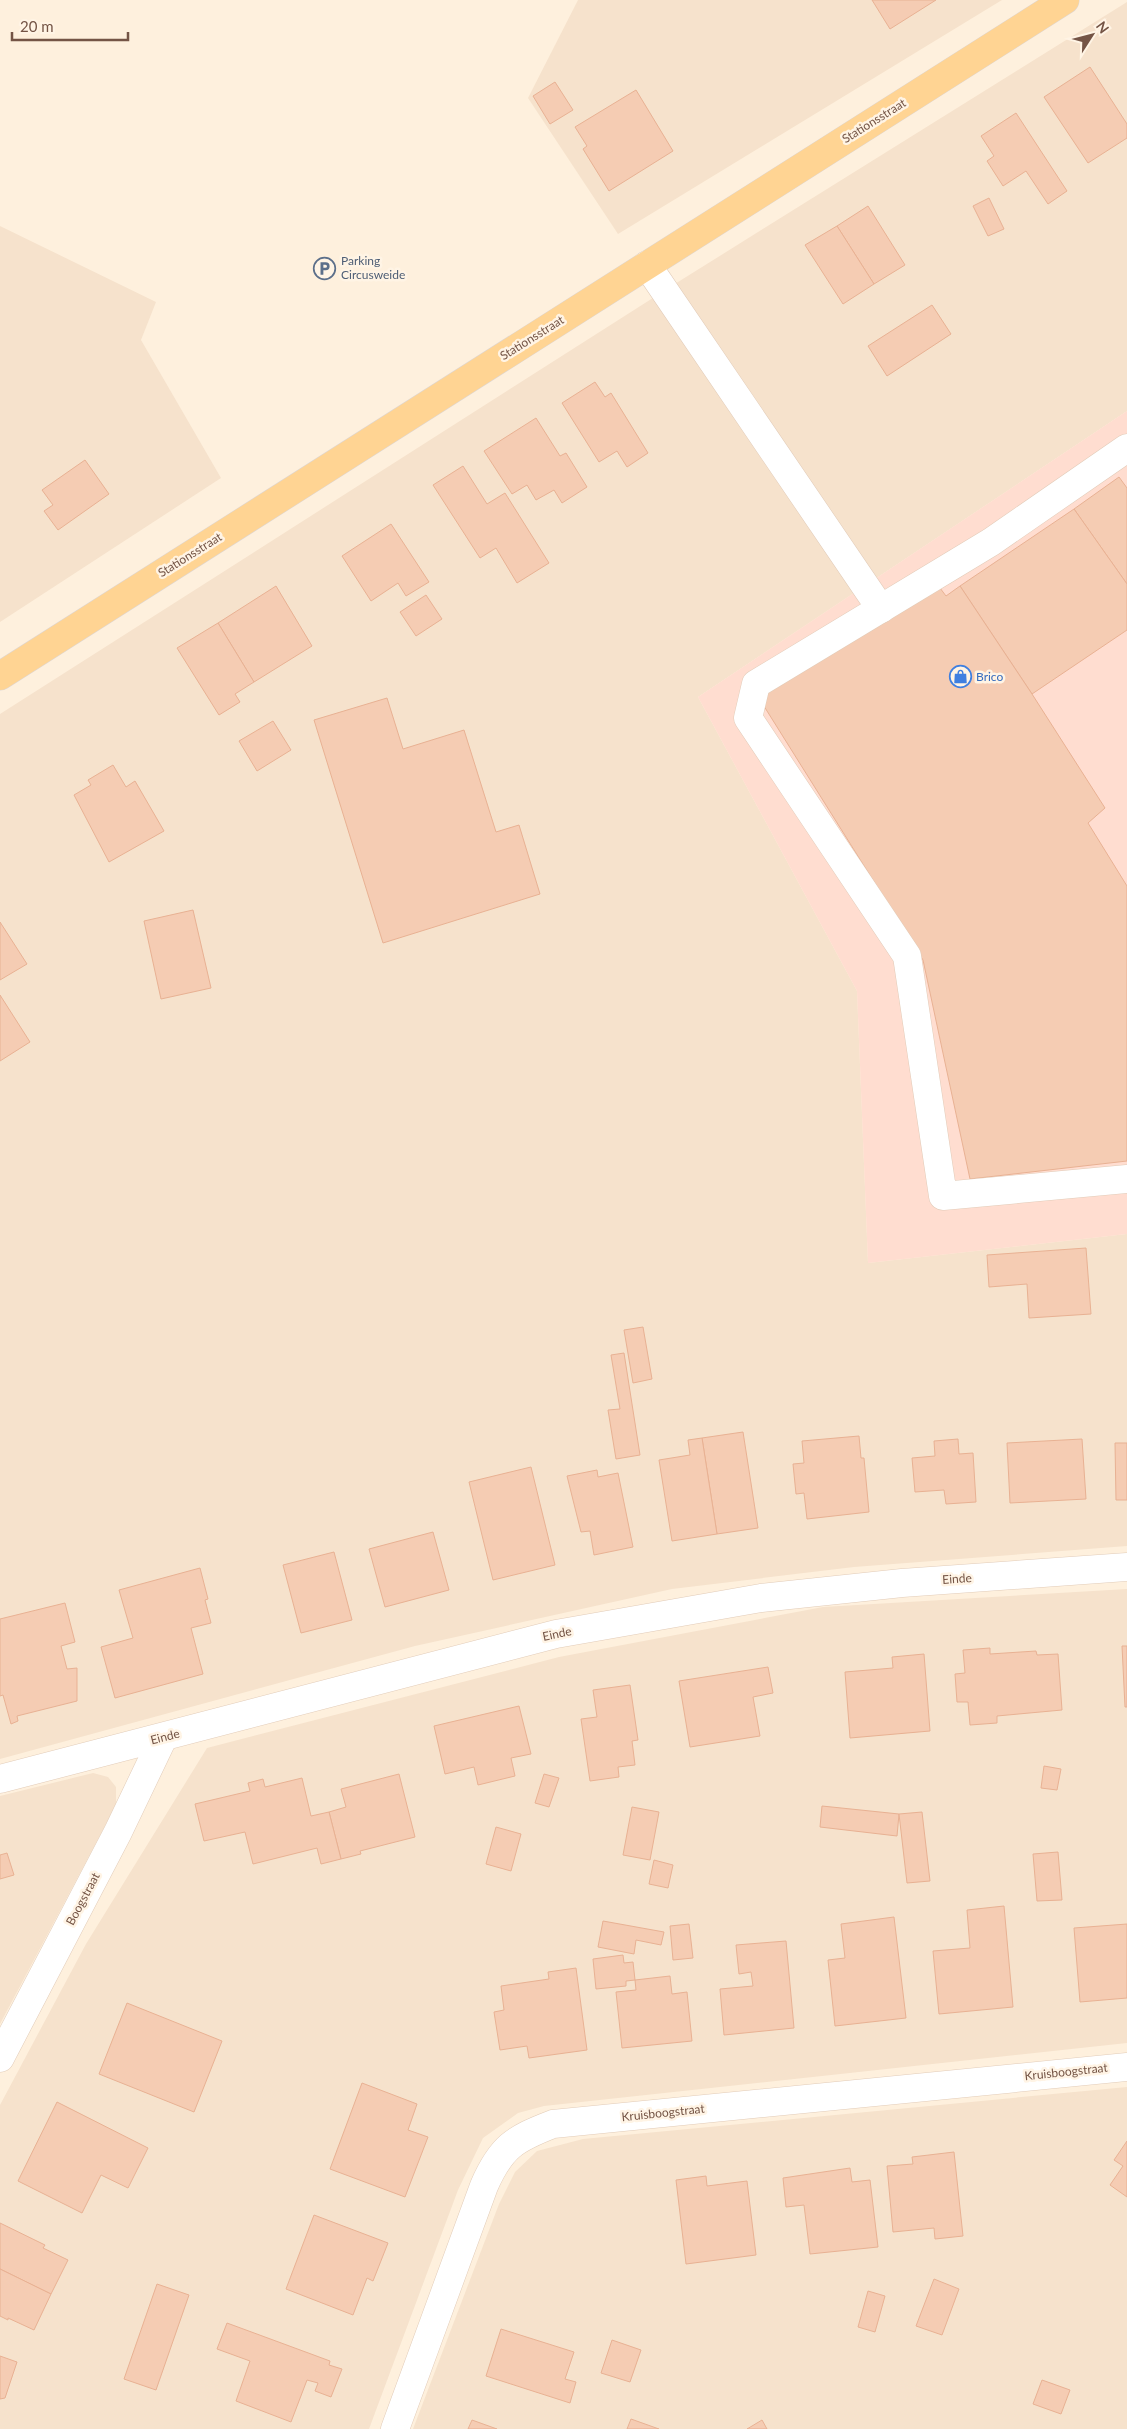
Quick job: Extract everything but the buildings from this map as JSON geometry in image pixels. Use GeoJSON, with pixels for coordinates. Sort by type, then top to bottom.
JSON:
{"type":"FeatureCollection","features":[{"type":"Feature","properties":{"kind":"main road","name":"Stationsstraat"},"geometry":{"type":"LineString","coordinates":[[0,676],[1065,0]]}},
{"type":"Feature","properties":{"kind":"street"},"geometry":{"type":"LineString","coordinates":[[647,265],[881,609]]}},
{"type":"Feature","properties":{"kind":"street"},"geometry":{"type":"LineString","coordinates":[[1127,448],[991,542],[756,684],[748,718],[907,956],[943,1196],[1127,1179]]}},
{"type":"Feature","properties":{"kind":"street","name":"Einde"},"geometry":{"type":"LineString","coordinates":[[0,1779],[556,1634],[761,1598],[902,1583],[1127,1567]]}},
{"type":"Feature","properties":{"kind":"street","name":"Boogstraat"},"geometry":{"type":"LineString","coordinates":[[0,2058],[118,1832],[162,1738]]}},
{"type":"Feature","properties":{"kind":"street","name":"Kruisboogstraat"},"geometry":{"type":"LineString","coordinates":[[395,2429],[495,2161],[527,2134],[554,2124],[1127,2067]]}},
{"type":"Feature","properties":{"kind":"shaded area"},"geometry":{"type":"Polygon","coordinates":[[[578,0],[1002,0],[618,234],[528,98],[578,0]]]}},
{"type":"Feature","properties":{"kind":"shaded area"},"geometry":{"type":"Polygon","coordinates":[[[1127,2],[1127,411],[698,697],[857,991],[868,1263],[1127,1234],[1127,1546],[854,1567],[672,1589],[415,1646],[0,1759],[0,714],[678,282],[1127,2]]]}},
{"type":"Feature","properties":{"kind":"shaded area"},"geometry":{"type":"Polygon","coordinates":[[[0,226],[156,302],[141,340],[221,478],[0,622],[0,226]]]}},
{"type":"Feature","properties":{"kind":"shaded area"},"geometry":{"type":"Polygon","coordinates":[[[1127,411],[1127,1234],[868,1263],[857,991],[698,697],[1127,411]]]}},
{"type":"Feature","properties":{"kind":"shaded area"},"geometry":{"type":"Polygon","coordinates":[[[1127,1589],[1127,2043],[544,2106],[518,2113],[483,2138],[458,2190],[369,2429],[0,2429],[0,2105],[86,1944],[207,1748],[559,1657],[823,1607],[1127,1589]]]}},
{"type":"Feature","properties":{"kind":"shaded area"},"geometry":{"type":"Polygon","coordinates":[[[93,1773],[108,1777],[116,1787],[116,1805],[0,2024],[0,1796],[93,1773]]]}},
{"type":"Feature","properties":{"kind":"shaded area"},"geometry":{"type":"Polygon","coordinates":[[[1127,2087],[1127,2429],[413,2429],[499,2204],[515,2172],[537,2151],[583,2139],[1127,2087]]]}},
{"type":"Feature","properties":{"kind":"place","name":"Parking Circusweide"},"geometry":{"type":"Point","coordinates":[325,268]}},
{"type":"Feature","properties":{"kind":"place","name":"Brico"},"geometry":{"type":"Point","coordinates":[960,677]}}]}
